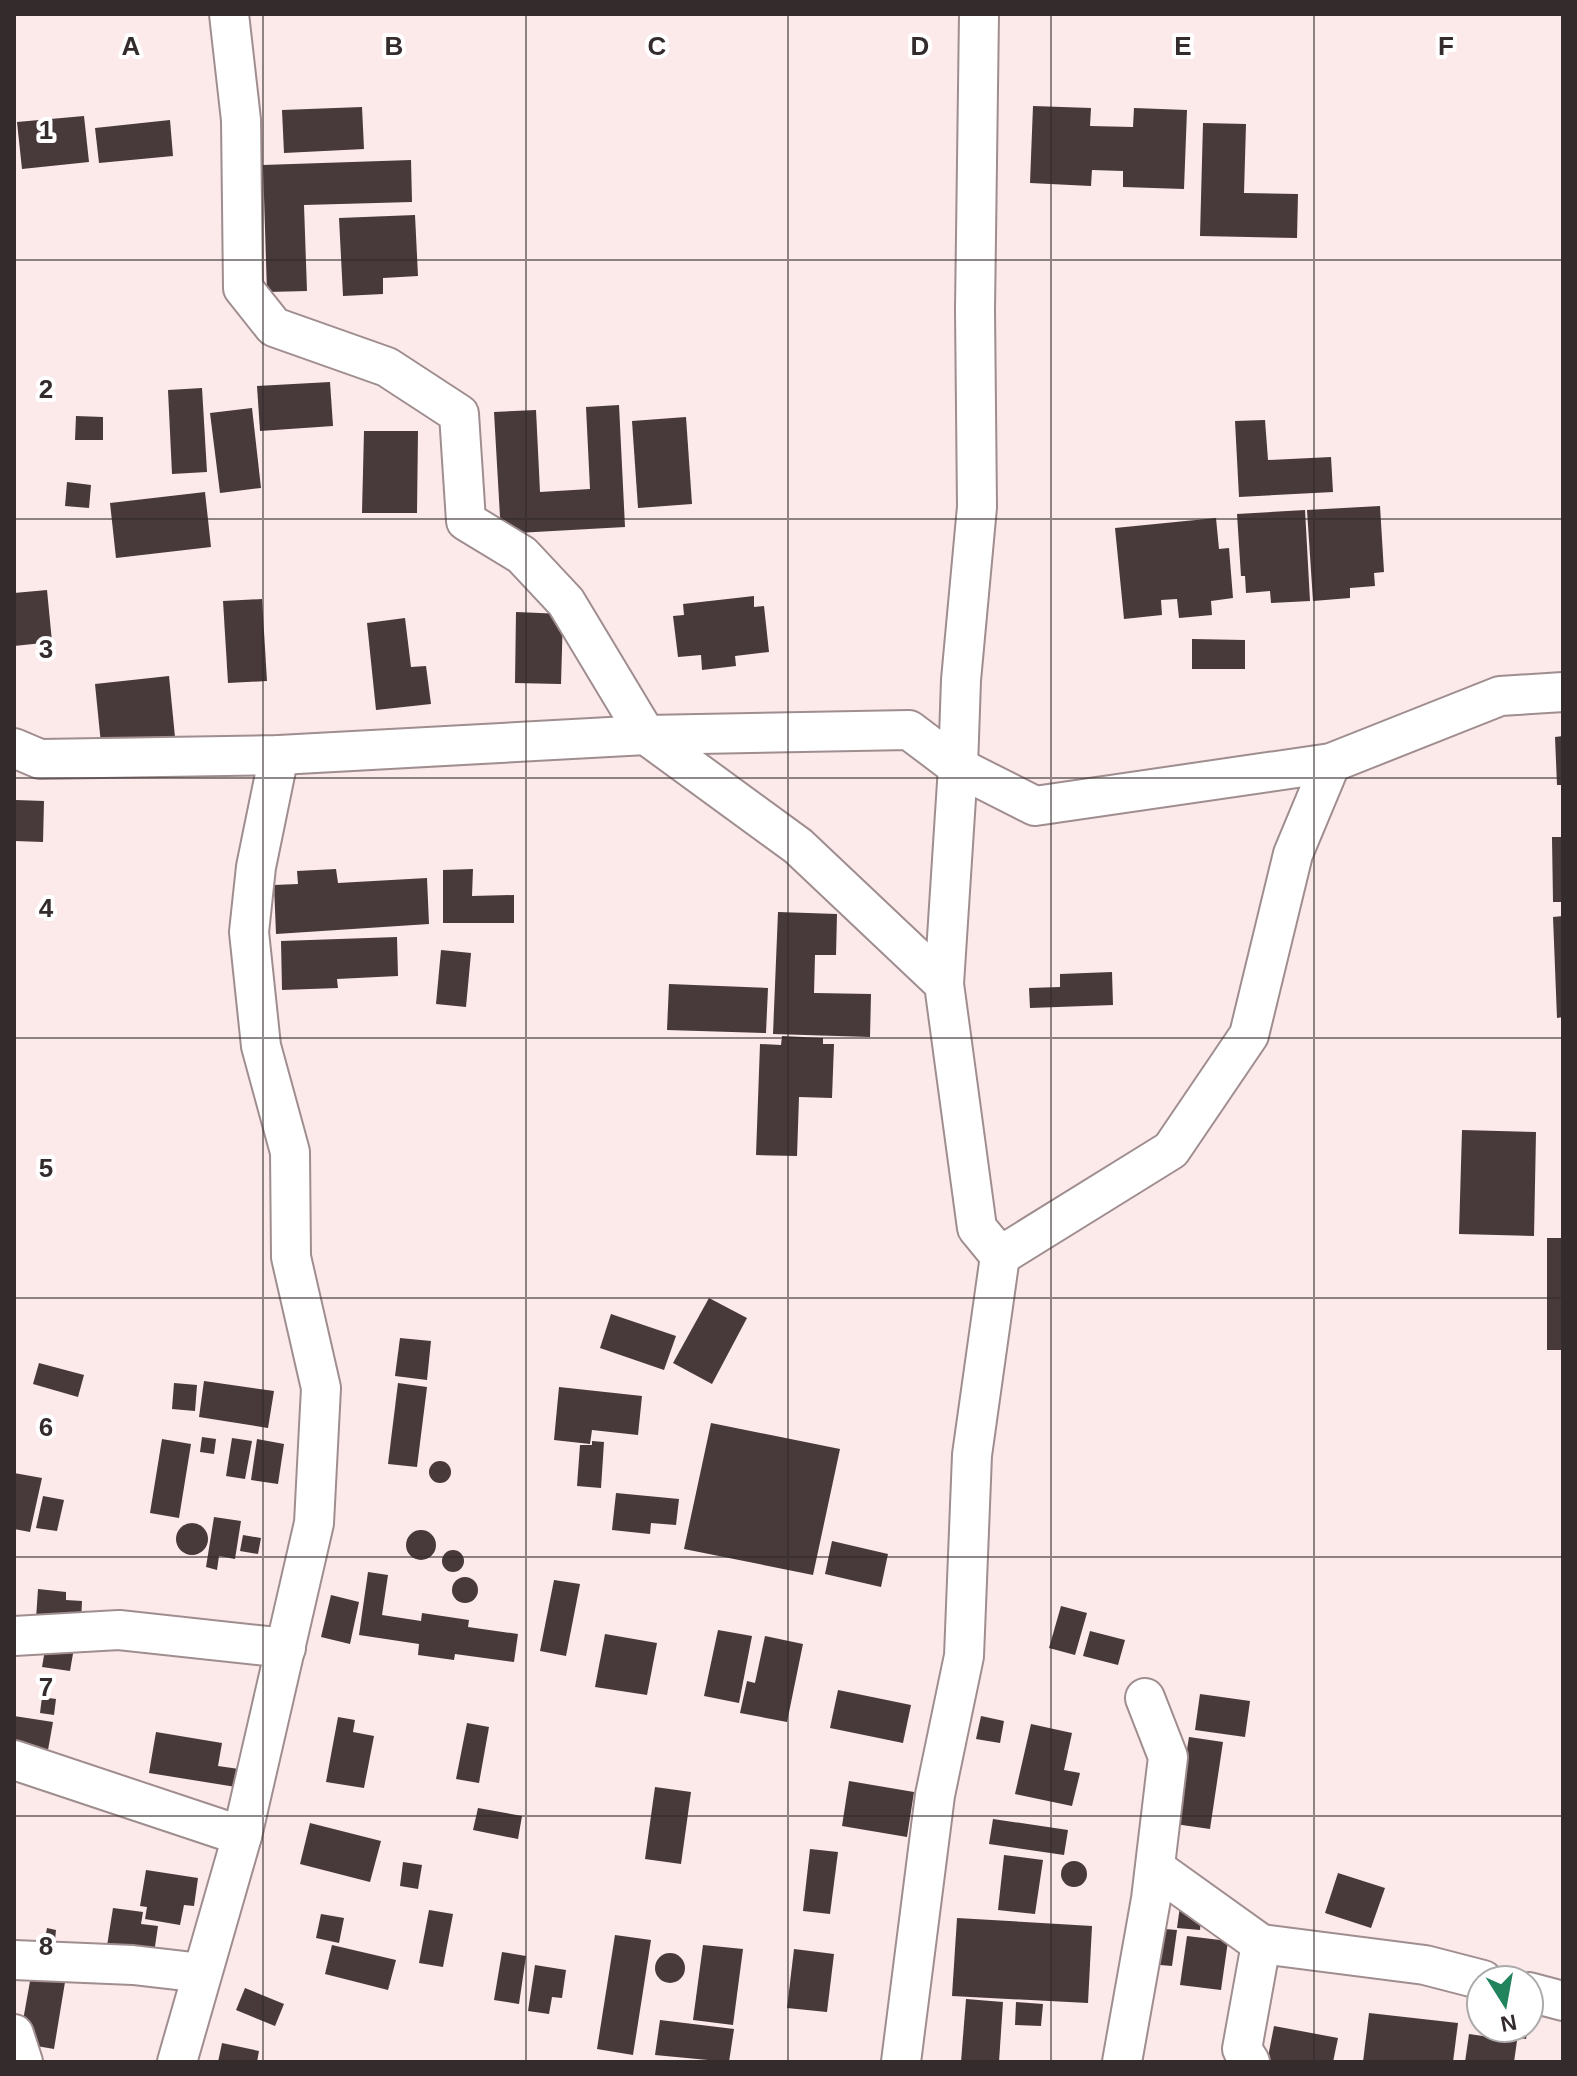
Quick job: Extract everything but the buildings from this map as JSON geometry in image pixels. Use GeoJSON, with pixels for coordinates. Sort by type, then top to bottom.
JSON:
{"type":"FeatureCollection","features":[{"type":"Feature","properties":{"kind":"street"},"geometry":{"type":"LineString","coordinates":[[229,14],[241,120],[243,288],[274,327],[387,367],[459,414],[466,521],[522,555],[566,602],[646,735],[798,846],[944,984]]}},
{"type":"Feature","properties":{"kind":"street"},"geometry":{"type":"LineString","coordinates":[[901,2062],[935,1795],[964,1656],[972,1455],[1000,1256],[977,1228],[944,984],[961,680],[977,507],[975,310],[979,14]]}},
{"type":"Feature","properties":{"kind":"street"},"geometry":{"type":"LineString","coordinates":[[14,748],[40,759],[279,755],[646,735],[909,730],[958,767],[1035,806],[1331,763],[1500,696],[1563,692]]}},
{"type":"Feature","properties":{"kind":"street"},"geometry":{"type":"LineString","coordinates":[[177,2062],[242,1836],[314,1523],[321,1388],[291,1257],[290,1152],[261,1046],[249,932],[256,867],[279,755]]}},
{"type":"Feature","properties":{"kind":"street"},"geometry":{"type":"LineString","coordinates":[[1000,1256],[1171,1150],[1249,1035],[1293,854],[1331,763]]}},
{"type":"Feature","properties":{"kind":"street"},"geometry":{"type":"LineString","coordinates":[[14,1636],[119,1630],[286,1648]]}},
{"type":"Feature","properties":{"kind":"street"},"geometry":{"type":"LineString","coordinates":[[1122,2062],[1155,1868],[1168,1757],[1145,1698]]}},
{"type":"Feature","properties":{"kind":"street"},"geometry":{"type":"LineString","coordinates":[[14,1760],[242,1836]]}},
{"type":"Feature","properties":{"kind":"street"},"geometry":{"type":"LineString","coordinates":[[1155,1868],[1261,1944],[1425,1965],[1465,1975]]}},
{"type":"Feature","properties":{"kind":"street"},"geometry":{"type":"LineString","coordinates":[[1250,2062],[1242,2049],[1261,1944]]}},
{"type":"Feature","properties":{"kind":"street"},"geometry":{"type":"LineString","coordinates":[[14,1960],[133,1965],[202,1973]]}},
{"type":"Feature","properties":{"kind":"street"},"geometry":{"type":"LineString","coordinates":[[14,2034],[23,2062]]}}]}
